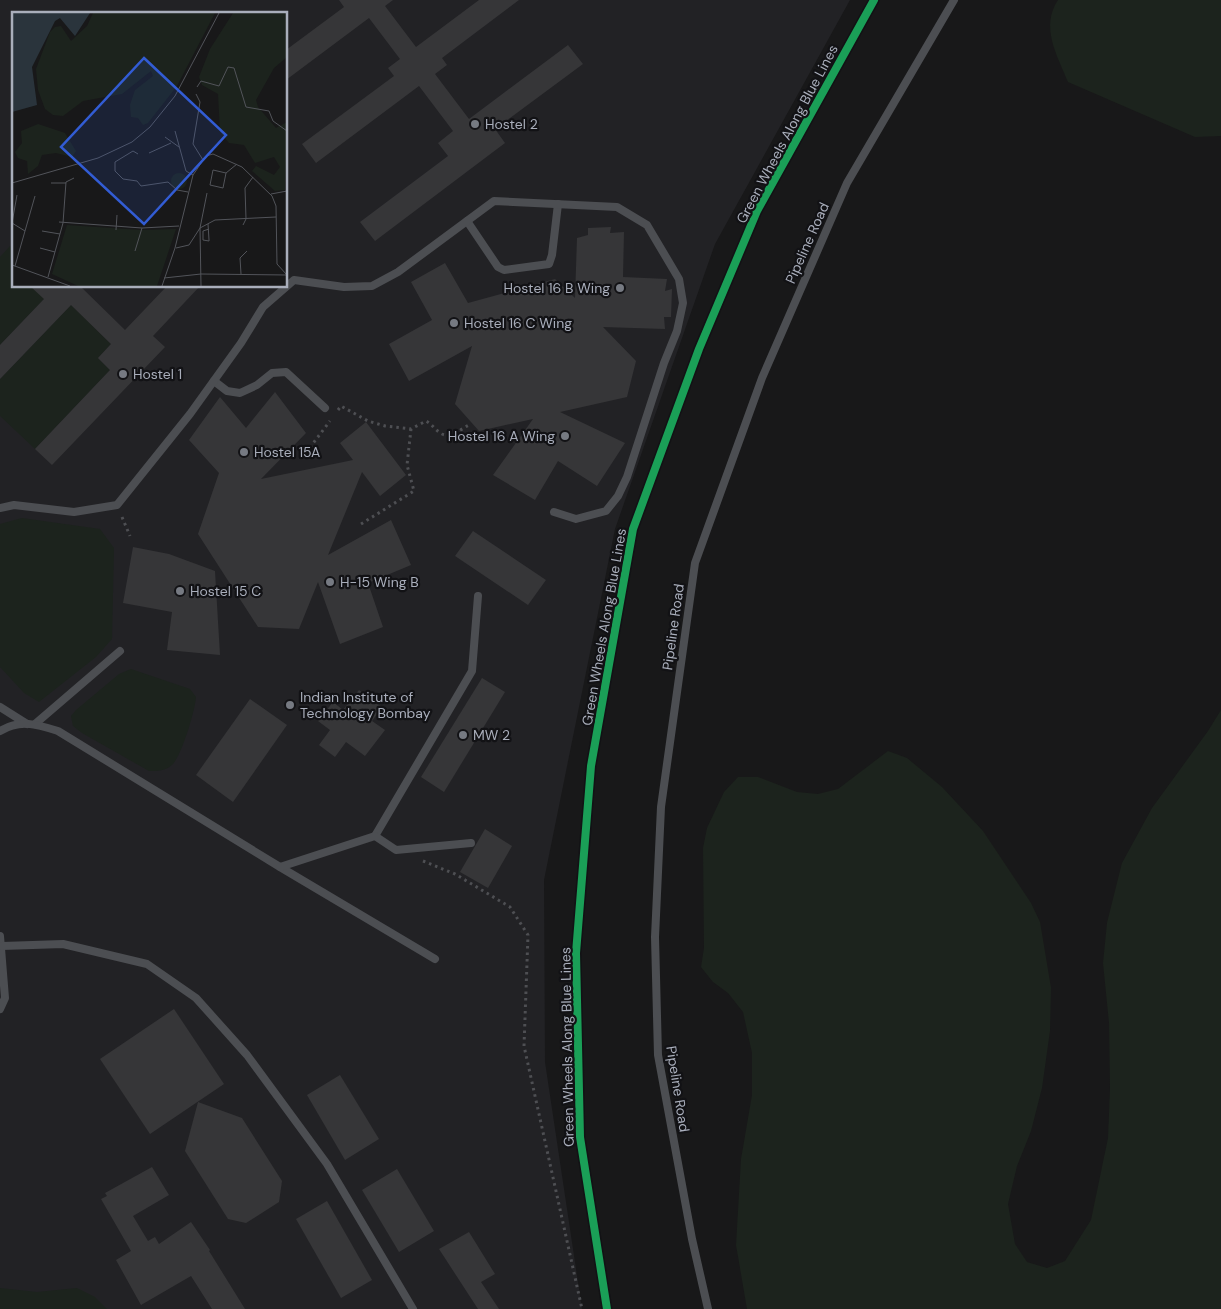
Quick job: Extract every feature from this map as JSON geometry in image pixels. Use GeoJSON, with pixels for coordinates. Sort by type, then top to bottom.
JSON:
{"type":"FeatureCollection","features":[{"type":"Feature","properties":{"kind":"lane","name":"Pipeline Road"},"geometry":{"type":"LineString","coordinates":[[708,1309],[692,1239],[658,1055],[655,937],[661,806],[695,564],[762,378],[847,183],[954,0]]}},
{"type":"Feature","properties":{"kind":"lane"},"geometry":{"type":"LineString","coordinates":[[288,285],[294,280],[344,287],[372,286],[398,272],[494,201],[617,207],[647,225],[679,279],[683,303],[677,331],[664,363],[627,477],[618,496],[606,511],[576,519],[554,512]]}},
{"type":"Feature","properties":{"kind":"lane"},"geometry":{"type":"LineString","coordinates":[[467,221],[498,267],[504,270],[549,264],[552,255],[558,204]]}},
{"type":"Feature","properties":{"kind":"lane"},"geometry":{"type":"LineString","coordinates":[[0,508],[14,505],[74,512],[117,505],[190,414],[241,343],[263,308],[285,288]]}},
{"type":"Feature","properties":{"kind":"lane"},"geometry":{"type":"LineString","coordinates":[[214,381],[227,391],[240,393],[272,373],[286,372],[325,408]]}},
{"type":"Feature","properties":{"kind":"lane"},"geometry":{"type":"LineString","coordinates":[[280,867],[375,836],[472,671],[478,596]]}},
{"type":"Feature","properties":{"kind":"lane"},"geometry":{"type":"LineString","coordinates":[[0,731],[10,725],[31,724],[120,651]]}},
{"type":"Feature","properties":{"kind":"lane"},"geometry":{"type":"LineString","coordinates":[[0,707],[31,724],[58,731],[435,959]]}},
{"type":"Feature","properties":{"kind":"lane"},"geometry":{"type":"LineString","coordinates":[[375,836],[396,850],[471,843]]}},
{"type":"Feature","properties":{"kind":"lane"},"geometry":{"type":"LineString","coordinates":[[0,936],[5,998],[0,1009]]}},
{"type":"Feature","properties":{"kind":"lane"},"geometry":{"type":"LineString","coordinates":[[2,946],[63,944],[148,964],[196,998],[247,1056],[327,1164],[413,1309]]}},
{"type":"Feature","properties":{"kind":"path"},"geometry":{"type":"LineString","coordinates":[[302,458],[341,406],[368,422],[384,426],[411,430],[426,421],[442,434],[451,435],[469,425]]}},
{"type":"Feature","properties":{"kind":"path"},"geometry":{"type":"LineString","coordinates":[[361,524],[414,491],[407,465],[411,430]]}},
{"type":"Feature","properties":{"kind":"path"},"geometry":{"type":"LineString","coordinates":[[117,505],[130,536]]}},
{"type":"Feature","properties":{"kind":"path"},"geometry":{"type":"LineString","coordinates":[[421,860],[455,874],[510,907],[528,935],[524,1046],[582,1309]]}},
{"type":"Feature","properties":{"kind":"shaded area","name":"Indian Institute of Technology Bombay"},"geometry":{"type":"Polygon","coordinates":[[[0,0],[850,0],[715,244],[615,529],[544,880],[545,1062],[582,1309],[0,1309],[0,0]]]}},
{"type":"Feature","properties":{"kind":"shaded area"},"geometry":{"type":"Polygon","coordinates":[[[1058,0],[1221,0],[1221,136],[1195,137],[1068,82],[1055,51],[1050,31],[1050,20],[1058,0]]]}},
{"type":"Feature","properties":{"kind":"shaded area"},"geometry":{"type":"Polygon","coordinates":[[[10,246],[12,248],[12,288],[50,288],[44,299],[0,345],[0,257],[10,246]]]}},
{"type":"Feature","properties":{"kind":"shaded area"},"geometry":{"type":"Polygon","coordinates":[[[71,305],[111,344],[98,358],[110,370],[35,449],[0,416],[0,379],[71,305]]]}},
{"type":"Feature","properties":{"kind":"shaded area"},"geometry":{"type":"Polygon","coordinates":[[[22,518],[100,529],[114,548],[112,639],[96,657],[39,702],[24,693],[0,667],[0,524],[22,518]]]}},
{"type":"Feature","properties":{"kind":"shaded area"},"geometry":{"type":"Polygon","coordinates":[[[131,669],[190,689],[196,697],[190,723],[176,760],[164,770],[149,771],[73,726],[71,716],[76,710],[119,674],[131,669]]]}},
{"type":"Feature","properties":{"kind":"shaded area"},"geometry":{"type":"Polygon","coordinates":[[[1221,710],[1221,1309],[747,1309],[736,1245],[741,1159],[752,1095],[752,1053],[743,1012],[728,993],[713,982],[701,967],[704,948],[703,848],[707,828],[724,792],[738,777],[758,777],[797,792],[818,794],[838,789],[888,751],[907,758],[942,787],[983,831],[1031,903],[1040,922],[1051,988],[1050,1031],[1042,1088],[1031,1131],[1017,1166],[1008,1204],[1015,1244],[1027,1262],[1047,1268],[1065,1261],[1091,1220],[1108,1138],[1110,1088],[1109,1023],[1103,963],[1107,923],[1122,863],[1152,808],[1221,710]]]}},
{"type":"Feature","properties":{"kind":"shaded area"},"geometry":{"type":"Polygon","coordinates":[[[0,1288],[37,1292],[77,1288],[95,1297],[107,1309],[0,1309],[0,1288]]]}},
{"type":"Feature","properties":{"kind":"building","name":"Hostel 2"},"geometry":{"type":"Polygon","coordinates":[[[339,0],[393,0],[385,6],[416,47],[479,0],[519,0],[442,58],[447,65],[435,74],[469,119],[568,45],[583,64],[495,129],[505,143],[375,241],[360,222],[448,156],[438,143],[453,131],[419,86],[316,163],[302,144],[394,76],[388,68],[400,59],[369,18],[288,79],[288,49],[344,7],[339,0]]]}},
{"type":"Feature","properties":{"kind":"building"},"geometry":{"type":"Polygon","coordinates":[[[611,227],[610,233],[624,232],[623,277],[667,279],[665,291],[672,289],[671,317],[664,317],[665,329],[603,327],[636,361],[627,397],[560,412],[625,443],[597,486],[558,461],[535,500],[493,475],[533,419],[479,431],[455,404],[472,346],[409,381],[389,344],[432,320],[411,282],[445,263],[468,303],[555,279],[575,298],[577,238],[588,235],[588,228],[611,227]]]}},
{"type":"Feature","properties":{"kind":"building","name":"Hostel 1"},"geometry":{"type":"Polygon","coordinates":[[[32,288],[82,288],[125,330],[165,288],[198,288],[153,336],[165,347],[52,465],[35,449],[110,370],[98,358],[111,344],[71,305],[0,379],[0,345],[44,299],[32,288]]]}},
{"type":"Feature","properties":{"kind":"building"},"geometry":{"type":"Polygon","coordinates":[[[275,392],[306,433],[261,479],[353,460],[340,443],[366,422],[406,475],[380,496],[362,472],[328,555],[391,520],[411,565],[368,583],[383,627],[340,644],[318,582],[299,629],[258,627],[198,534],[219,473],[189,440],[220,397],[246,428],[275,392]]]}},
{"type":"Feature","properties":{"kind":"building"},"geometry":{"type":"Polygon","coordinates":[[[473,531],[546,580],[528,605],[455,556],[473,531]]]}},
{"type":"Feature","properties":{"kind":"building","name":"Hostel 15 C"},"geometry":{"type":"Polygon","coordinates":[[[133,547],[169,554],[215,571],[220,655],[167,650],[172,612],[123,603],[133,547]]]}},
{"type":"Feature","properties":{"kind":"building","name":"MW 2"},"geometry":{"type":"Polygon","coordinates":[[[482,678],[505,692],[444,792],[421,777],[482,678]]]}},
{"type":"Feature","properties":{"kind":"building"},"geometry":{"type":"Polygon","coordinates":[[[359,690],[382,707],[372,721],[385,730],[365,756],[346,742],[335,757],[319,745],[330,730],[318,721],[333,702],[343,710],[359,690]]]}},
{"type":"Feature","properties":{"kind":"building"},"geometry":{"type":"Polygon","coordinates":[[[250,699],[287,725],[233,802],[196,775],[250,699]]]}},
{"type":"Feature","properties":{"kind":"building"},"geometry":{"type":"Polygon","coordinates":[[[485,829],[512,846],[488,888],[460,872],[485,829]]]}},
{"type":"Feature","properties":{"kind":"building"},"geometry":{"type":"Polygon","coordinates":[[[174,1009],[224,1084],[150,1134],[100,1059],[174,1009]]]}},
{"type":"Feature","properties":{"kind":"building"},"geometry":{"type":"Polygon","coordinates":[[[340,1075],[379,1139],[345,1160],[307,1095],[340,1075]]]}},
{"type":"Feature","properties":{"kind":"building"},"geometry":{"type":"Polygon","coordinates":[[[198,1102],[242,1118],[282,1181],[279,1202],[246,1223],[228,1219],[185,1151],[198,1102]]]}},
{"type":"Feature","properties":{"kind":"building"},"geometry":{"type":"Polygon","coordinates":[[[152,1167],[169,1195],[133,1216],[148,1241],[155,1237],[159,1244],[191,1222],[245,1309],[212,1309],[191,1276],[141,1305],[116,1260],[131,1251],[101,1199],[107,1196],[105,1193],[152,1167]]]}},
{"type":"Feature","properties":{"kind":"building"},"geometry":{"type":"Polygon","coordinates":[[[397,1169],[434,1231],[399,1252],[362,1190],[397,1169]]]}},
{"type":"Feature","properties":{"kind":"building"},"geometry":{"type":"Polygon","coordinates":[[[327,1201],[372,1280],[341,1298],[296,1219],[327,1201]]]}},
{"type":"Feature","properties":{"kind":"building"},"geometry":{"type":"Polygon","coordinates":[[[469,1232],[495,1274],[481,1282],[499,1309],[478,1309],[439,1249],[469,1232]]]}},
{"type":"Feature","properties":{"kind":"cycle path","name":"Green Wheels Along Blue Lines"},"geometry":{"type":"LineString","coordinates":[[607,1309],[580,1137],[576,953],[591,766],[633,529],[699,349],[757,211],[874,0]]}},
{"type":"Feature","properties":{"kind":"place","name":"Hostel 2"},"geometry":{"type":"Point","coordinates":[475,124]}},
{"type":"Feature","properties":{"kind":"place","name":"Hostel 16 B Wing"},"geometry":{"type":"Point","coordinates":[620,288]}},
{"type":"Feature","properties":{"kind":"place","name":"Hostel 16 C Wing"},"geometry":{"type":"Point","coordinates":[454,323]}},
{"type":"Feature","properties":{"kind":"place","name":"Hostel 1"},"geometry":{"type":"Point","coordinates":[123,374]}},
{"type":"Feature","properties":{"kind":"place","name":"Hostel 16 A Wing"},"geometry":{"type":"Point","coordinates":[565,436]}},
{"type":"Feature","properties":{"kind":"place","name":"Hostel 15A"},"geometry":{"type":"Point","coordinates":[244,452]}},
{"type":"Feature","properties":{"kind":"place","name":"H-15 Wing B"},"geometry":{"type":"Point","coordinates":[330,582]}},
{"type":"Feature","properties":{"kind":"place","name":"Hostel 15 C"},"geometry":{"type":"Point","coordinates":[180,591]}},
{"type":"Feature","properties":{"kind":"place","name":"Indian Institute of Technology Bombay"},"geometry":{"type":"Point","coordinates":[290,705]}},
{"type":"Feature","properties":{"kind":"place","name":"MW 2"},"geometry":{"type":"Point","coordinates":[463,735]}}]}
